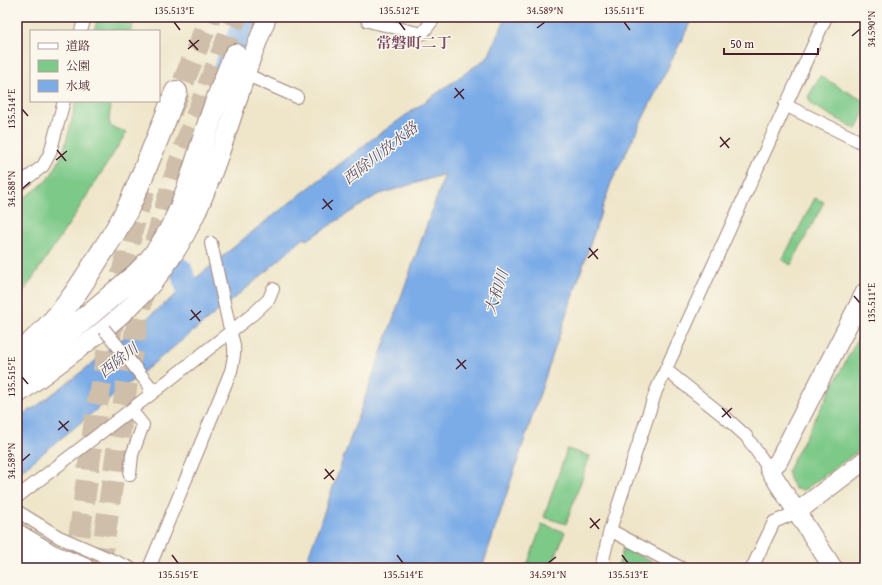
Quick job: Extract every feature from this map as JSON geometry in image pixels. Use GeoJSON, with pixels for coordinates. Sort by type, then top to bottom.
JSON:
{"type":"FeatureCollection","features":[{"type":"Feature","properties":{"kind":"highway"},"geometry":{"type":"LineString","coordinates":[[17,376],[136,275],[160,249],[172,228],[185,198],[214,109],[235,55]]}},
{"type":"Feature","properties":{"kind":"highway"},"geometry":{"type":"LineString","coordinates":[[17,355],[54,321],[68,304],[81,287],[120,224],[176,92]]}},
{"type":"Feature","properties":{"kind":"main road"},"geometry":{"type":"LineString","coordinates":[[17,534],[52,555],[84,568]]}},
{"type":"Feature","properties":{"kind":"main road"},"geometry":{"type":"LineString","coordinates":[[17,556],[41,568]]}},
{"type":"Feature","properties":{"kind":"street"},"geometry":{"type":"LineString","coordinates":[[81,30],[85,17]]}},
{"type":"Feature","properties":{"kind":"street"},"geometry":{"type":"LineString","coordinates":[[17,395],[104,329],[142,295],[162,271],[181,243],[195,218],[225,138],[245,74],[267,17]]}},
{"type":"Feature","properties":{"kind":"street"},"geometry":{"type":"LineString","coordinates":[[366,17],[368,21],[422,34],[435,17]]}},
{"type":"Feature","properties":{"kind":"street"},"geometry":{"type":"LineString","coordinates":[[601,568],[610,530],[656,391],[826,17]]}},
{"type":"Feature","properties":{"kind":"street"},"geometry":{"type":"LineString","coordinates":[[245,74],[297,97]]}},
{"type":"Feature","properties":{"kind":"street"},"geometry":{"type":"LineString","coordinates":[[17,186],[43,166],[50,154],[64,102]]}},
{"type":"Feature","properties":{"kind":"street"},"geometry":{"type":"LineString","coordinates":[[785,105],[865,144]]}},
{"type":"Feature","properties":{"kind":"street"},"geometry":{"type":"LineString","coordinates":[[149,568],[231,371],[235,349],[234,341],[229,329],[211,243]]}},
{"type":"Feature","properties":{"kind":"street"},"geometry":{"type":"LineString","coordinates":[[17,497],[130,410],[150,390],[229,329],[253,314],[269,299],[273,289]]}},
{"type":"Feature","properties":{"kind":"street"},"geometry":{"type":"LineString","coordinates":[[769,469],[778,462],[865,292]]}},
{"type":"Feature","properties":{"kind":"street"},"geometry":{"type":"LineString","coordinates":[[104,329],[150,390]]}},
{"type":"Feature","properties":{"kind":"street"},"geometry":{"type":"LineString","coordinates":[[666,370],[725,417],[746,436],[833,568]]}},
{"type":"Feature","properties":{"kind":"street"},"geometry":{"type":"LineString","coordinates":[[130,410],[143,425],[132,455],[130,475]]}},
{"type":"Feature","properties":{"kind":"street"},"geometry":{"type":"LineString","coordinates":[[752,568],[774,522],[796,512],[865,460]]}},
{"type":"Feature","properties":{"kind":"street"},"geometry":{"type":"LineString","coordinates":[[17,511],[59,537],[130,568]]}},
{"type":"Feature","properties":{"kind":"street"},"geometry":{"type":"LineString","coordinates":[[610,530],[680,568]]}},
{"type":"Feature","properties":{"kind":"green space"},"geometry":{"type":"Polygon","coordinates":[[[98,17],[135,17],[131,30],[94,30],[98,17]]]}},
{"type":"Feature","properties":{"kind":"green space"},"geometry":{"type":"Polygon","coordinates":[[[820,76],[864,101],[865,110],[856,129],[812,105],[808,97],[820,76]]]}},
{"type":"Feature","properties":{"kind":"green space"},"geometry":{"type":"Polygon","coordinates":[[[76,102],[111,102],[109,120],[111,127],[127,132],[71,221],[17,300],[17,202],[45,182],[52,174],[62,155],[76,102]]]}},
{"type":"Feature","properties":{"kind":"green space"},"geometry":{"type":"Polygon","coordinates":[[[815,198],[824,202],[791,265],[782,260],[815,198]]]}},
{"type":"Feature","properties":{"kind":"green space"},"geometry":{"type":"Polygon","coordinates":[[[865,325],[865,446],[804,490],[795,489],[789,479],[788,470],[865,325]]]}},
{"type":"Feature","properties":{"kind":"green space"},"geometry":{"type":"Polygon","coordinates":[[[567,449],[590,456],[566,524],[544,517],[567,449]]]}},
{"type":"Feature","properties":{"kind":"green space"},"geometry":{"type":"Polygon","coordinates":[[[542,524],[565,532],[551,568],[526,568],[542,524]]]}},
{"type":"Feature","properties":{"kind":"green space"},"geometry":{"type":"Polygon","coordinates":[[[623,548],[665,568],[618,568],[623,548]]]}},
{"type":"Feature","properties":{"kind":"water"},"geometry":{"type":"Polygon","coordinates":[[[506,17],[693,17],[611,183],[482,568],[304,568],[445,174],[377,195],[307,240],[304,238],[254,282],[17,474],[17,418],[37,406],[89,366],[257,228],[371,140],[488,57],[506,17]]]}},
{"type":"Feature","properties":{"kind":"waterway","name":"西除川"},"geometry":{"type":"LineString","coordinates":[[223,73],[246,17]]}},
{"type":"Feature","properties":{"kind":"waterway","name":"西除川"},"geometry":{"type":"LineString","coordinates":[[181,270],[192,301]]}},
{"type":"Feature","properties":{"kind":"tunnel"},"geometry":{"type":"LineString","coordinates":[[171,112],[210,17]]}},
{"type":"Feature","properties":{"kind":"tunnel"},"geometry":{"type":"LineString","coordinates":[[100,568],[129,368],[147,271],[174,178],[192,126],[236,17]]}},
{"type":"Feature","properties":{"kind":"tunnel"},"geometry":{"type":"LineString","coordinates":[[75,568],[97,405],[123,270],[133,227],[146,184]]}},
{"type":"Feature","properties":{"kind":"district","name":"常磐町二丁"},"geometry":{"type":"Point","coordinates":[414,42]}},
{"type":"Feature","properties":{"kind":"water label","name":"西除川放水路"},"geometry":{"type":"Point","coordinates":[380,153]}},
{"type":"Feature","properties":{"kind":"water label","name":"大和川"},"geometry":{"type":"Point","coordinates":[496,292]}}]}
